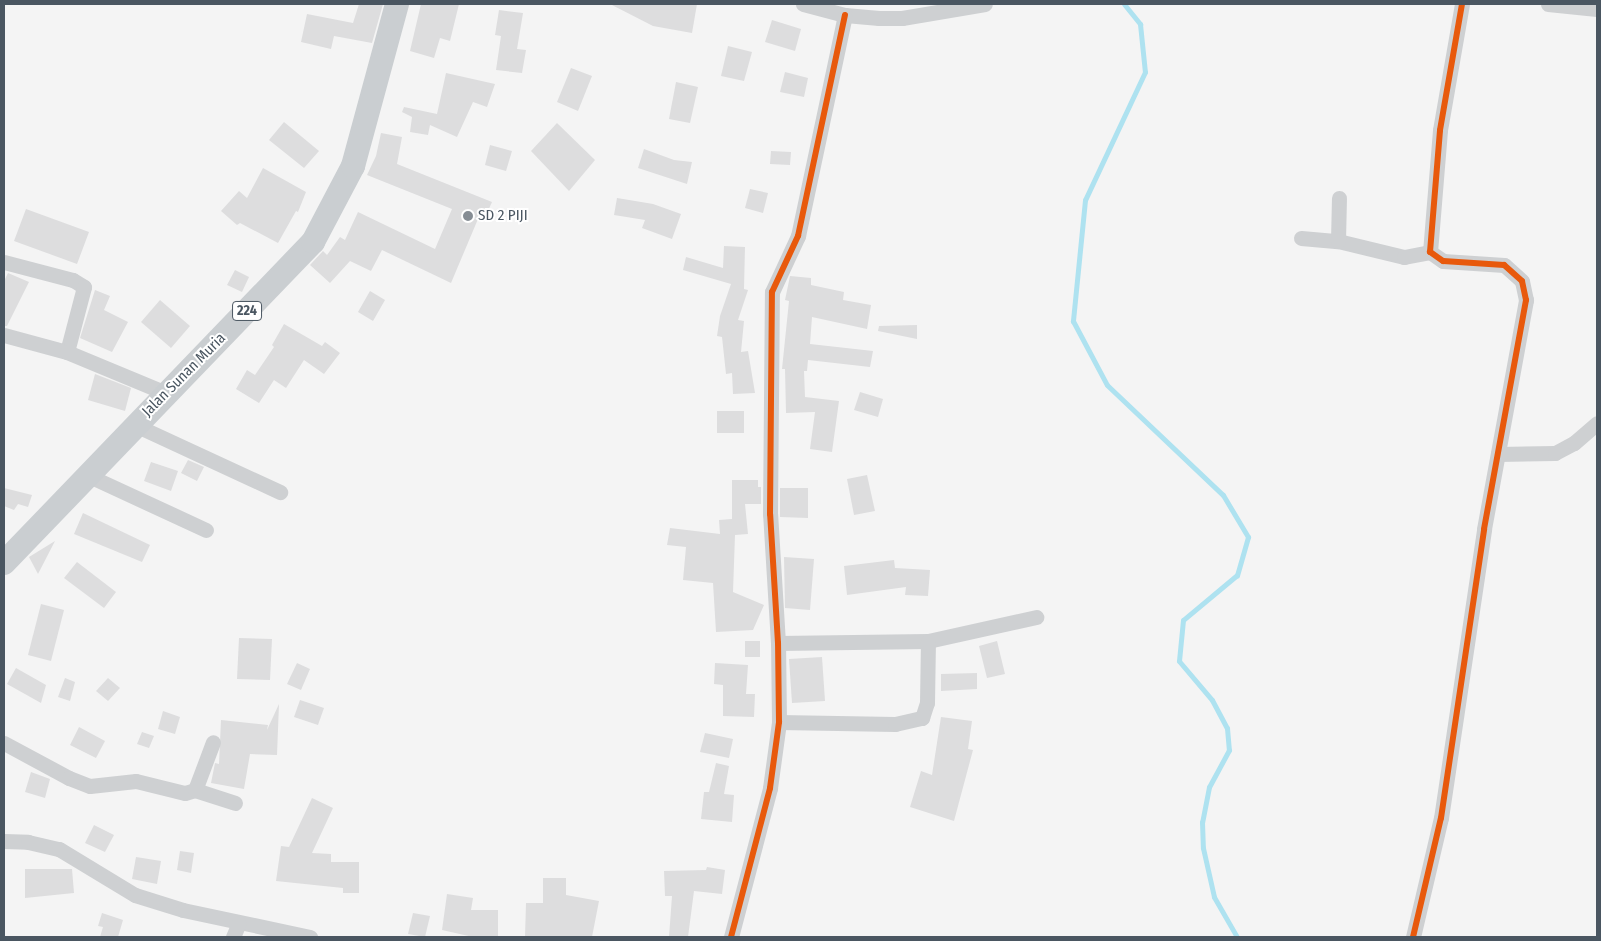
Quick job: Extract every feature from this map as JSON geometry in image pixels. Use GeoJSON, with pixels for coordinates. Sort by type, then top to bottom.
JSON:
{"type":"FeatureCollection","features":[{"type":"Feature","properties":{"kind":"main road","name":"Jalan Sunan Muria"},"geometry":{"type":"LineString","coordinates":[[4,563],[166,393],[302,257],[326,223],[353,166],[398,4]]}},
{"type":"Feature","properties":{"kind":"street"},"geometry":{"type":"LineString","coordinates":[[803,4],[836,10],[904,11],[985,4]]}},
{"type":"Feature","properties":{"kind":"street"},"geometry":{"type":"LineString","coordinates":[[1430,252],[1440,130],[1462,4]]}},
{"type":"Feature","properties":{"kind":"street"},"geometry":{"type":"LineString","coordinates":[[1548,4],[1597,9]]}},
{"type":"Feature","properties":{"kind":"street"},"geometry":{"type":"LineString","coordinates":[[731,937],[770,788],[779,722],[778,643],[770,514],[771,301],[774,286],[798,236],[836,10]]}},
{"type":"Feature","properties":{"kind":"street"},"geometry":{"type":"LineString","coordinates":[[1338,241],[1339,198]]}},
{"type":"Feature","properties":{"kind":"street"},"geometry":{"type":"LineString","coordinates":[[1301,238],[1338,241],[1404,257],[1430,252],[1443,260],[1504,265],[1517,274],[1526,291],[1498,454],[1441,818],[1413,937]]}},
{"type":"Feature","properties":{"kind":"street"},"geometry":{"type":"LineString","coordinates":[[4,262],[73,280],[84,287],[67,352]]}},
{"type":"Feature","properties":{"kind":"street"},"geometry":{"type":"LineString","coordinates":[[4,335],[67,352],[166,393]]}},
{"type":"Feature","properties":{"kind":"street"},"geometry":{"type":"LineString","coordinates":[[1498,454],[1556,453],[1574,443],[1597,423]]}},
{"type":"Feature","properties":{"kind":"street"},"geometry":{"type":"LineString","coordinates":[[135,425],[280,492]]}},
{"type":"Feature","properties":{"kind":"street"},"geometry":{"type":"LineString","coordinates":[[87,475],[206,530]]}},
{"type":"Feature","properties":{"kind":"street"},"geometry":{"type":"LineString","coordinates":[[778,643],[928,641],[1036,617]]}},
{"type":"Feature","properties":{"kind":"street"},"geometry":{"type":"LineString","coordinates":[[779,722],[895,724],[922,718],[927,703],[928,641]]}},
{"type":"Feature","properties":{"kind":"street"},"geometry":{"type":"LineString","coordinates":[[196,790],[213,742]]}},
{"type":"Feature","properties":{"kind":"street"},"geometry":{"type":"LineString","coordinates":[[4,743],[63,775],[90,786],[136,781],[185,793],[196,790],[235,802]]}},
{"type":"Feature","properties":{"kind":"street"},"geometry":{"type":"LineString","coordinates":[[4,841],[28,842],[58,849],[135,895],[239,922],[310,937]]}},
{"type":"Feature","properties":{"kind":"street"},"geometry":{"type":"LineString","coordinates":[[233,937],[239,922]]}},
{"type":"Feature","properties":{"kind":"building"},"geometry":{"type":"Polygon","coordinates":[[[359,4],[383,4],[372,43],[334,36],[331,49],[301,42],[307,14],[353,23],[359,4]]]}},
{"type":"Feature","properties":{"kind":"building"},"geometry":{"type":"Polygon","coordinates":[[[421,4],[459,4],[450,41],[440,38],[434,58],[410,51],[421,4]]]}},
{"type":"Feature","properties":{"kind":"building"},"geometry":{"type":"Polygon","coordinates":[[[610,4],[697,4],[692,33],[653,26],[610,4]]]}},
{"type":"Feature","properties":{"kind":"building"},"geometry":{"type":"Polygon","coordinates":[[[499,10],[523,13],[517,49],[526,50],[522,73],[496,70],[501,36],[495,35],[499,10]]]}},
{"type":"Feature","properties":{"kind":"building"},"geometry":{"type":"Polygon","coordinates":[[[772,20],[801,29],[795,51],[765,42],[772,20]]]}},
{"type":"Feature","properties":{"kind":"building"},"geometry":{"type":"Polygon","coordinates":[[[728,46],[752,52],[744,81],[721,76],[728,46]]]}},
{"type":"Feature","properties":{"kind":"building"},"geometry":{"type":"Polygon","coordinates":[[[571,68],[592,76],[578,111],[557,102],[571,68]]]}},
{"type":"Feature","properties":{"kind":"building"},"geometry":{"type":"Polygon","coordinates":[[[785,72],[808,78],[804,97],[780,92],[785,72]]]}},
{"type":"Feature","properties":{"kind":"building"},"geometry":{"type":"Polygon","coordinates":[[[446,73],[495,84],[487,107],[473,102],[457,137],[430,125],[428,135],[410,132],[412,117],[402,112],[404,107],[437,114],[446,73]]]}},
{"type":"Feature","properties":{"kind":"building"},"geometry":{"type":"Polygon","coordinates":[[[676,82],[698,87],[690,123],[669,119],[676,82]]]}},
{"type":"Feature","properties":{"kind":"building"},"geometry":{"type":"Polygon","coordinates":[[[284,122],[319,151],[304,168],[269,140],[284,122]]]}},
{"type":"Feature","properties":{"kind":"building"},"geometry":{"type":"Polygon","coordinates":[[[557,123],[595,160],[569,191],[531,151],[557,123]]]}},
{"type":"Feature","properties":{"kind":"building","name":"SD 2 PIJI"},"geometry":{"type":"Polygon","coordinates":[[[381,133],[402,137],[397,164],[492,202],[483,222],[478,219],[451,283],[382,250],[371,271],[350,261],[330,283],[310,265],[323,251],[327,255],[340,237],[345,240],[358,212],[435,249],[452,209],[367,175],[376,156],[381,133]]]}},
{"type":"Feature","properties":{"kind":"building"},"geometry":{"type":"Polygon","coordinates":[[[490,145],[512,151],[506,171],[485,165],[490,145]]]}},
{"type":"Feature","properties":{"kind":"building"},"geometry":{"type":"Polygon","coordinates":[[[644,149],[674,160],[692,162],[687,184],[638,168],[644,149]]]}},
{"type":"Feature","properties":{"kind":"building"},"geometry":{"type":"Polygon","coordinates":[[[771,151],[791,152],[790,165],[770,164],[771,151]]]}},
{"type":"Feature","properties":{"kind":"building"},"geometry":{"type":"Polygon","coordinates":[[[263,168],[306,192],[298,212],[296,211],[278,243],[240,223],[237,225],[221,211],[239,191],[247,198],[263,168]]]}},
{"type":"Feature","properties":{"kind":"building"},"geometry":{"type":"Polygon","coordinates":[[[750,189],[768,193],[763,213],[745,208],[750,189]]]}},
{"type":"Feature","properties":{"kind":"building"},"geometry":{"type":"Polygon","coordinates":[[[617,198],[653,204],[681,214],[672,239],[642,228],[645,220],[614,215],[617,198]]]}},
{"type":"Feature","properties":{"kind":"building"},"geometry":{"type":"Polygon","coordinates":[[[26,209],[89,232],[77,264],[14,241],[26,209]]]}},
{"type":"Feature","properties":{"kind":"building"},"geometry":{"type":"Polygon","coordinates":[[[724,246],[745,247],[744,289],[748,290],[738,320],[744,321],[741,352],[748,351],[755,393],[733,394],[732,373],[726,374],[722,337],[717,336],[720,316],[731,284],[683,270],[686,257],[723,268],[724,246]]]}},
{"type":"Feature","properties":{"kind":"building"},"geometry":{"type":"Polygon","coordinates":[[[235,270],[249,277],[242,292],[227,285],[235,270]]]}},
{"type":"Feature","properties":{"kind":"building"},"geometry":{"type":"Polygon","coordinates":[[[8,273],[29,282],[7,326],[4,326],[4,281],[8,273]]]}},
{"type":"Feature","properties":{"kind":"building"},"geometry":{"type":"Polygon","coordinates":[[[790,276],[811,278],[811,285],[844,292],[843,300],[871,305],[867,329],[812,317],[810,344],[873,351],[870,367],[808,360],[807,371],[804,371],[805,397],[839,401],[832,452],[810,449],[815,412],[786,413],[785,369],[782,369],[789,301],[785,300],[790,276]]]}},
{"type":"Feature","properties":{"kind":"building"},"geometry":{"type":"Polygon","coordinates":[[[95,290],[110,296],[104,310],[128,322],[112,352],[80,338],[95,290]]]}},
{"type":"Feature","properties":{"kind":"building"},"geometry":{"type":"Polygon","coordinates":[[[370,291],[385,300],[373,321],[358,312],[370,291]]]}},
{"type":"Feature","properties":{"kind":"building"},"geometry":{"type":"Polygon","coordinates":[[[160,300],[190,326],[171,348],[141,322],[160,300]]]}},
{"type":"Feature","properties":{"kind":"building"},"geometry":{"type":"Polygon","coordinates":[[[284,324],[322,346],[325,342],[340,353],[324,374],[304,360],[286,388],[274,380],[259,403],[236,389],[247,370],[255,375],[274,347],[272,345],[284,324]]]}},
{"type":"Feature","properties":{"kind":"building"},"geometry":{"type":"Polygon","coordinates":[[[917,325],[917,339],[878,331],[879,326],[917,325]]]}},
{"type":"Feature","properties":{"kind":"building"},"geometry":{"type":"Polygon","coordinates":[[[95,374],[131,388],[125,411],[88,400],[95,374]]]}},
{"type":"Feature","properties":{"kind":"building"},"geometry":{"type":"Polygon","coordinates":[[[860,392],[883,399],[878,417],[854,410],[860,392]]]}},
{"type":"Feature","properties":{"kind":"building"},"geometry":{"type":"Polygon","coordinates":[[[717,411],[744,411],[744,433],[717,433],[717,411]]]}},
{"type":"Feature","properties":{"kind":"building"},"geometry":{"type":"Polygon","coordinates":[[[188,460],[204,467],[197,481],[181,473],[188,460]]]}},
{"type":"Feature","properties":{"kind":"building"},"geometry":{"type":"Polygon","coordinates":[[[151,462],[178,471],[171,491],[144,481],[151,462]]]}},
{"type":"Feature","properties":{"kind":"building"},"geometry":{"type":"Polygon","coordinates":[[[867,475],[875,511],[854,515],[847,479],[867,475]]]}},
{"type":"Feature","properties":{"kind":"building"},"geometry":{"type":"Polygon","coordinates":[[[732,480],[758,480],[758,487],[761,487],[761,504],[745,504],[748,534],[735,535],[733,592],[764,605],[753,630],[716,632],[713,583],[683,580],[686,547],[667,545],[670,528],[720,534],[719,520],[732,519],[732,480]]]}},
{"type":"Feature","properties":{"kind":"building"},"geometry":{"type":"Polygon","coordinates":[[[4,488],[32,495],[28,507],[18,504],[14,510],[4,506],[4,488]]]}},
{"type":"Feature","properties":{"kind":"building"},"geometry":{"type":"Polygon","coordinates":[[[780,488],[808,488],[808,518],[780,517],[780,488]]]}},
{"type":"Feature","properties":{"kind":"building"},"geometry":{"type":"Polygon","coordinates":[[[83,513],[150,545],[142,562],[74,534],[83,513]]]}},
{"type":"Feature","properties":{"kind":"building"},"geometry":{"type":"Polygon","coordinates":[[[55,541],[38,574],[29,557],[55,541]]]}},
{"type":"Feature","properties":{"kind":"building"},"geometry":{"type":"Polygon","coordinates":[[[784,557],[814,559],[810,610],[785,608],[784,557]]]}},
{"type":"Feature","properties":{"kind":"building"},"geometry":{"type":"Polygon","coordinates":[[[894,560],[895,568],[930,570],[928,596],[905,595],[906,587],[847,595],[844,566],[894,560]]]}},
{"type":"Feature","properties":{"kind":"building"},"geometry":{"type":"Polygon","coordinates":[[[77,562],[116,592],[104,608],[64,578],[77,562]]]}},
{"type":"Feature","properties":{"kind":"building"},"geometry":{"type":"Polygon","coordinates":[[[41,604],[64,610],[51,661],[28,655],[41,604]]]}},
{"type":"Feature","properties":{"kind":"building"},"geometry":{"type":"Polygon","coordinates":[[[239,638],[272,639],[270,680],[237,679],[239,638]]]}},
{"type":"Feature","properties":{"kind":"building"},"geometry":{"type":"Polygon","coordinates":[[[745,641],[760,641],[760,657],[745,657],[745,641]]]}},
{"type":"Feature","properties":{"kind":"building"},"geometry":{"type":"Polygon","coordinates":[[[997,641],[1005,674],[987,678],[979,646],[997,641]]]}},
{"type":"Feature","properties":{"kind":"building"},"geometry":{"type":"Polygon","coordinates":[[[822,657],[825,701],[792,703],[789,659],[822,657]]]}},
{"type":"Feature","properties":{"kind":"building"},"geometry":{"type":"Polygon","coordinates":[[[297,663],[310,669],[301,690],[287,684],[297,663]]]}},
{"type":"Feature","properties":{"kind":"building"},"geometry":{"type":"Polygon","coordinates":[[[715,663],[748,665],[746,694],[755,694],[754,717],[723,716],[723,685],[714,684],[715,663]]]}},
{"type":"Feature","properties":{"kind":"building"},"geometry":{"type":"Polygon","coordinates":[[[16,668],[46,685],[41,703],[7,684],[16,668]]]}},
{"type":"Feature","properties":{"kind":"building"},"geometry":{"type":"Polygon","coordinates":[[[977,673],[977,689],[941,691],[941,674],[977,673]]]}},
{"type":"Feature","properties":{"kind":"building"},"geometry":{"type":"Polygon","coordinates":[[[65,678],[75,682],[70,701],[58,697],[65,678]]]}},
{"type":"Feature","properties":{"kind":"building"},"geometry":{"type":"Polygon","coordinates":[[[108,678],[120,688],[108,701],[96,691],[108,678]]]}},
{"type":"Feature","properties":{"kind":"building"},"geometry":{"type":"Polygon","coordinates":[[[300,700],[324,708],[318,725],[294,717],[300,700]]]}},
{"type":"Feature","properties":{"kind":"building"},"geometry":{"type":"Polygon","coordinates":[[[279,704],[277,755],[250,754],[244,789],[211,783],[215,763],[219,764],[221,720],[268,725],[267,730],[279,704]]]}},
{"type":"Feature","properties":{"kind":"building"},"geometry":{"type":"Polygon","coordinates":[[[163,711],[180,717],[175,734],[158,729],[163,711]]]}},
{"type":"Feature","properties":{"kind":"building"},"geometry":{"type":"Polygon","coordinates":[[[941,717],[972,721],[968,749],[973,750],[954,821],[910,807],[921,771],[932,775],[941,717]]]}},
{"type":"Feature","properties":{"kind":"building"},"geometry":{"type":"Polygon","coordinates":[[[79,727],[105,741],[96,758],[70,745],[79,727]]]}},
{"type":"Feature","properties":{"kind":"building"},"geometry":{"type":"Polygon","coordinates":[[[142,732],[154,736],[149,748],[137,744],[142,732]]]}},
{"type":"Feature","properties":{"kind":"building"},"geometry":{"type":"Polygon","coordinates":[[[705,733],[733,739],[729,758],[700,752],[705,733]]]}},
{"type":"Feature","properties":{"kind":"building"},"geometry":{"type":"Polygon","coordinates":[[[716,763],[729,766],[724,794],[734,795],[732,822],[701,819],[704,792],[709,792],[716,763]]]}},
{"type":"Feature","properties":{"kind":"building"},"geometry":{"type":"Polygon","coordinates":[[[31,772],[50,779],[45,798],[25,792],[31,772]]]}},
{"type":"Feature","properties":{"kind":"building"},"geometry":{"type":"Polygon","coordinates":[[[312,798],[333,808],[312,853],[331,854],[331,862],[359,862],[359,893],[343,893],[343,888],[276,881],[281,846],[289,847],[312,798]]]}},
{"type":"Feature","properties":{"kind":"building"},"geometry":{"type":"Polygon","coordinates":[[[94,825],[114,835],[105,852],[85,843],[94,825]]]}},
{"type":"Feature","properties":{"kind":"building"},"geometry":{"type":"Polygon","coordinates":[[[180,851],[194,853],[191,873],[177,870],[180,851]]]}},
{"type":"Feature","properties":{"kind":"building"},"geometry":{"type":"Polygon","coordinates":[[[136,857],[161,861],[157,884],[132,879],[136,857]]]}},
{"type":"Feature","properties":{"kind":"building"},"geometry":{"type":"Polygon","coordinates":[[[707,867],[725,870],[722,894],[694,891],[688,937],[669,937],[672,896],[665,896],[664,871],[706,870],[707,867]]]}},
{"type":"Feature","properties":{"kind":"building"},"geometry":{"type":"Polygon","coordinates":[[[25,869],[72,869],[74,893],[25,898],[25,869]]]}},
{"type":"Feature","properties":{"kind":"building"},"geometry":{"type":"Polygon","coordinates":[[[543,878],[566,878],[566,895],[599,901],[592,937],[525,937],[526,903],[543,903],[543,878]]]}},
{"type":"Feature","properties":{"kind":"building"},"geometry":{"type":"Polygon","coordinates":[[[447,894],[473,898],[471,910],[498,910],[498,937],[473,937],[442,930],[447,894]]]}},
{"type":"Feature","properties":{"kind":"building"},"geometry":{"type":"Polygon","coordinates":[[[102,913],[123,920],[118,937],[100,937],[103,927],[98,926],[102,913]]]}},
{"type":"Feature","properties":{"kind":"building"},"geometry":{"type":"Polygon","coordinates":[[[413,913],[430,916],[425,937],[408,934],[413,913]]]}},
{"type":"Feature","properties":{"kind":"waterway"},"geometry":{"type":"LineString","coordinates":[[1124,4],[1140,24],[1145,72],[1085,200],[1073,321],[1107,385],[1223,495],[1248,537],[1237,575],[1183,620],[1179,661],[1212,700],[1227,728],[1229,750],[1209,787],[1202,822],[1203,848],[1214,897],[1237,937]]}},
{"type":"Feature","properties":{"kind":"cycle path"},"geometry":{"type":"LineString","coordinates":[[1413,937],[1441,818],[1484,529],[1526,300],[1522,281],[1504,265],[1443,261],[1430,252],[1440,130],[1462,4]]}},
{"type":"Feature","properties":{"kind":"cycle path"},"geometry":{"type":"LineString","coordinates":[[731,937],[770,788],[779,722],[778,643],[770,514],[772,292],[798,236],[845,15]]}},
{"type":"Feature","properties":{"kind":"place","name":"SD 2 PIJI"},"geometry":{"type":"Point","coordinates":[468,216]}}]}
